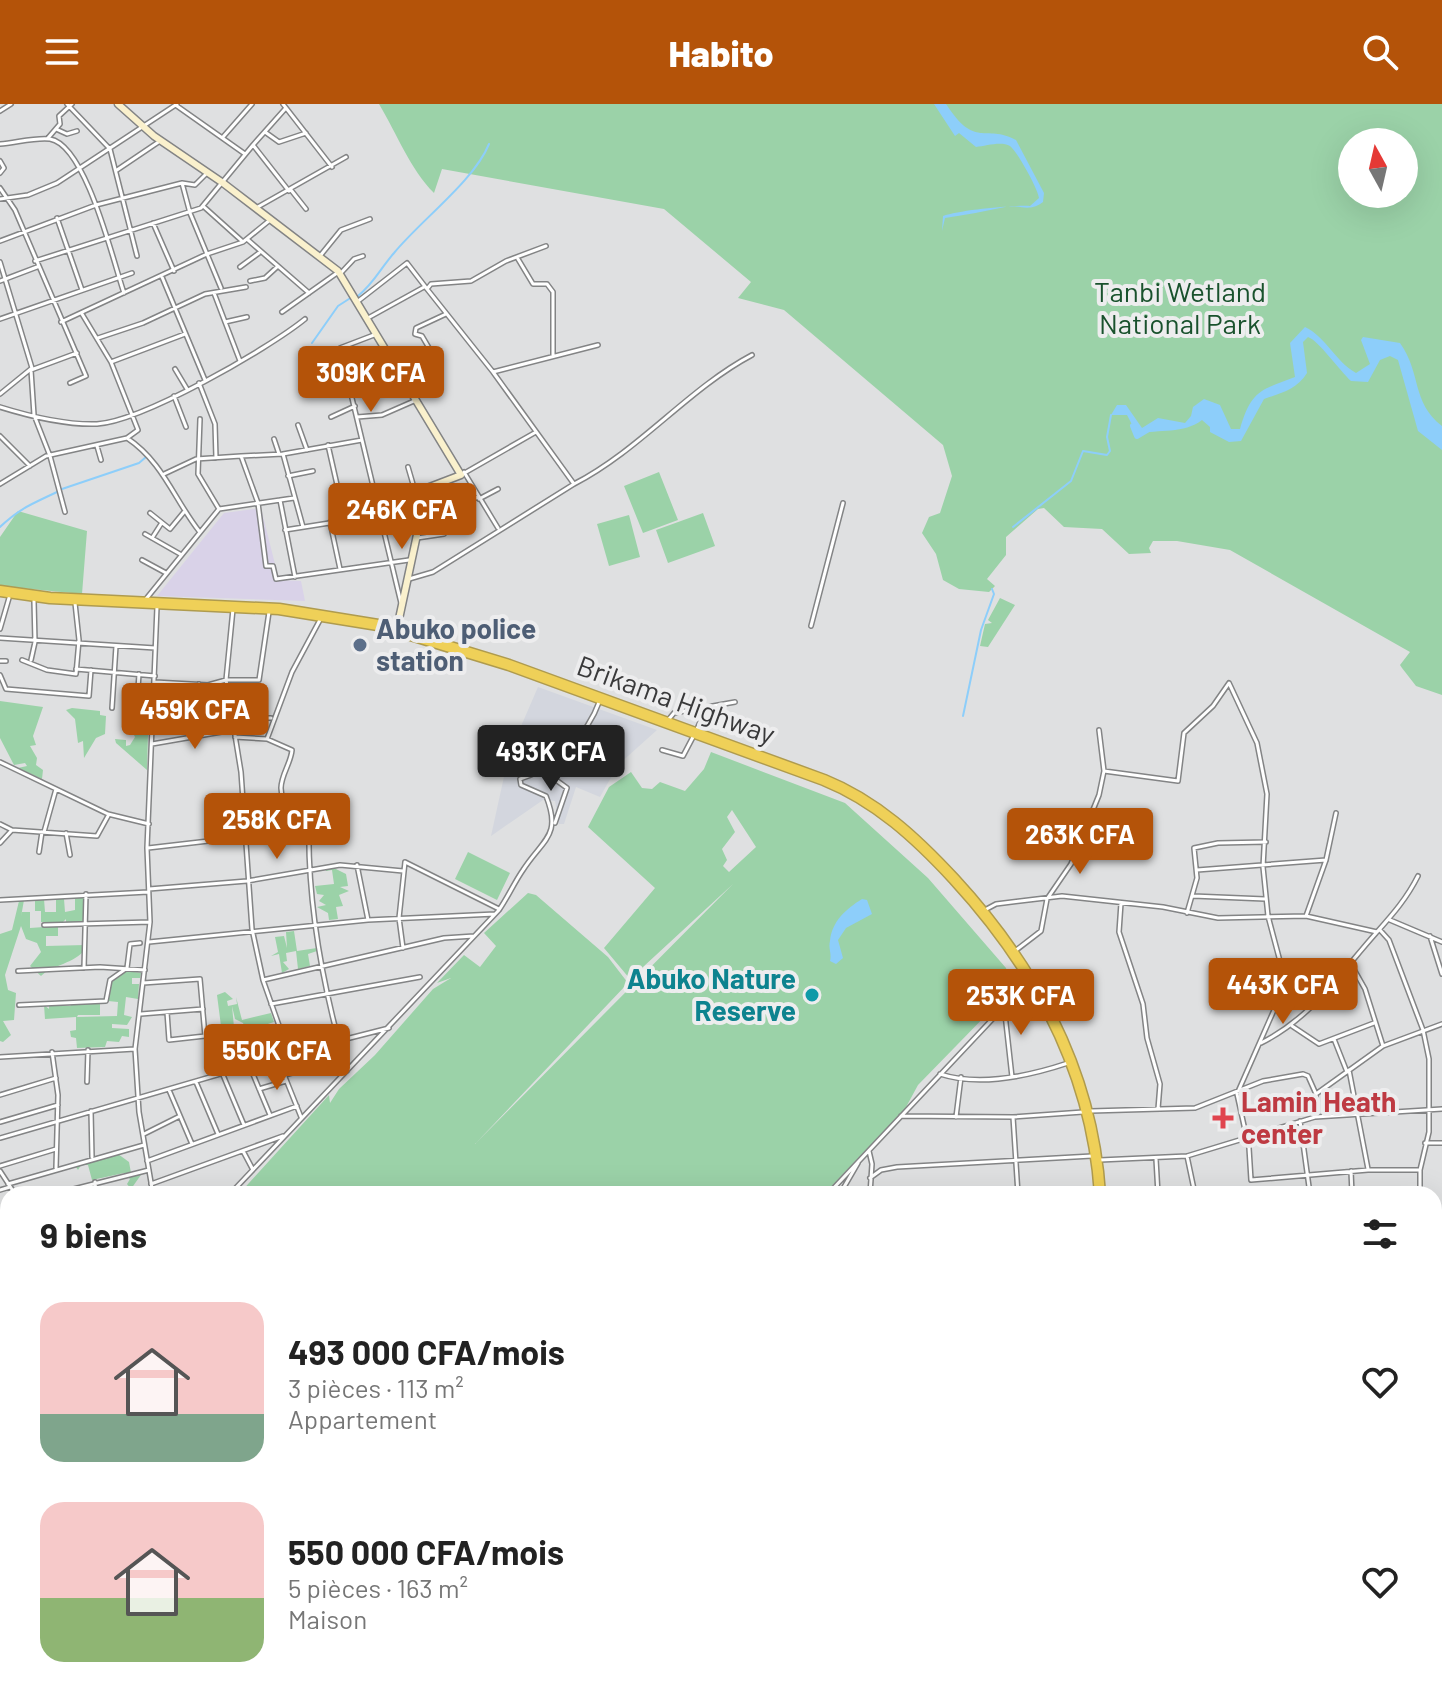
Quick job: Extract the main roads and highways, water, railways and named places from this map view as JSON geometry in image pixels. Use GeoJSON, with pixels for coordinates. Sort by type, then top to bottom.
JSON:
{"type":"FeatureCollection","features":[{"type":"Feature","properties":{"kind":"highway","name":"Brikama Highway"},"geometry":{"type":"LineString","coordinates":[[3,595],[34,601],[233,607],[321,618],[396,632]]}},
{"type":"Feature","properties":{"kind":"highway","name":"Brikama Highway"},"geometry":{"type":"LineString","coordinates":[[3,595],[325,615],[457,647],[862,798],[898,823],[983,911],[1015,951],[1064,1042],[1085,1112],[1097,1186]]}},
{"type":"Feature","properties":{"kind":"highway","name":"Brikama Highway"},"geometry":{"type":"LineString","coordinates":[[600,700],[667,722],[694,735]]}},
{"type":"Feature","properties":{"kind":"highway","name":"Brikama Highway"},"geometry":{"type":"LineString","coordinates":[[823,782],[875,811],[914,844],[979,912],[1025,970],[1068,1063],[1085,1112]]}},
{"type":"Feature","properties":{"kind":"water"},"geometry":{"type":"Polygon","coordinates":[[[934,104],[946,104],[965,127],[973,131],[1005,135],[1016,140],[1044,193],[1043,202],[1029,208],[1010,206],[1030,206],[1039,198],[1013,149],[1002,144],[976,147],[959,133],[955,136],[934,104]]]}},
{"type":"Feature","properties":{"kind":"water"},"geometry":{"type":"Polygon","coordinates":[[[1010,206],[945,218],[942,231],[943,216],[1010,206]]]}},
{"type":"Feature","properties":{"kind":"water"},"geometry":{"type":"Polygon","coordinates":[[[1305,327],[1356,373],[1370,364],[1361,340],[1363,337],[1400,343],[1407,354],[1425,407],[1442,426],[1442,450],[1418,431],[1398,360],[1390,356],[1380,360],[1368,382],[1351,381],[1308,337],[1303,342],[1307,373],[1294,387],[1264,399],[1241,441],[1229,442],[1210,432],[1210,427],[1202,420],[1179,429],[1137,434],[1127,415],[1111,415],[1117,405],[1126,405],[1142,428],[1158,418],[1185,423],[1193,407],[1204,399],[1220,405],[1231,429],[1240,429],[1248,407],[1258,394],[1295,377],[1290,343],[1305,327]]]}},
{"type":"Feature","properties":{"kind":"water"},"geometry":{"type":"Polygon","coordinates":[[[862,899],[867,900],[872,914],[846,928],[838,940],[843,958],[836,964],[830,961],[831,934],[845,911],[862,899]]]}},
{"type":"Feature","properties":{"kind":"waterway"},"geometry":{"type":"LineString","coordinates":[[358,296],[405,240],[472,172],[489,144]]}},
{"type":"Feature","properties":{"kind":"waterway"},"geometry":{"type":"LineString","coordinates":[[312,343],[338,306],[352,297]]}},
{"type":"Feature","properties":{"kind":"waterway"},"geometry":{"type":"LineString","coordinates":[[1013,527],[1071,481],[1083,451],[1107,455],[1110,451],[1107,437],[1111,415]]}},
{"type":"Feature","properties":{"kind":"waterway"},"geometry":{"type":"LineString","coordinates":[[1133,426],[1137,436],[1152,427]]}},
{"type":"Feature","properties":{"kind":"waterway"},"geometry":{"type":"LineString","coordinates":[[62,489],[139,463],[146,457]]}},
{"type":"Feature","properties":{"kind":"waterway"},"geometry":{"type":"LineString","coordinates":[[0,527],[33,503],[57,492]]}},
{"type":"Feature","properties":{"kind":"waterway"},"geometry":{"type":"LineString","coordinates":[[963,716],[981,630],[994,594],[992,589]]}},
{"type":"Feature","properties":{"kind":"place","name":"Abuko police station"},"geometry":{"type":"Point","coordinates":[360,645]}},
{"type":"Feature","properties":{"kind":"place","name":"Abuko Nature Reserve"},"geometry":{"type":"Point","coordinates":[812,995]}},
{"type":"Feature","properties":{"kind":"place","name":"Lamin Heath center"},"geometry":{"type":"Point","coordinates":[1223,1118]}},
{"type":"Feature","properties":{"kind":"park label","name":"Tanbi Wetland National Park"},"geometry":{"type":"Point","coordinates":[1180,308]}}]}
